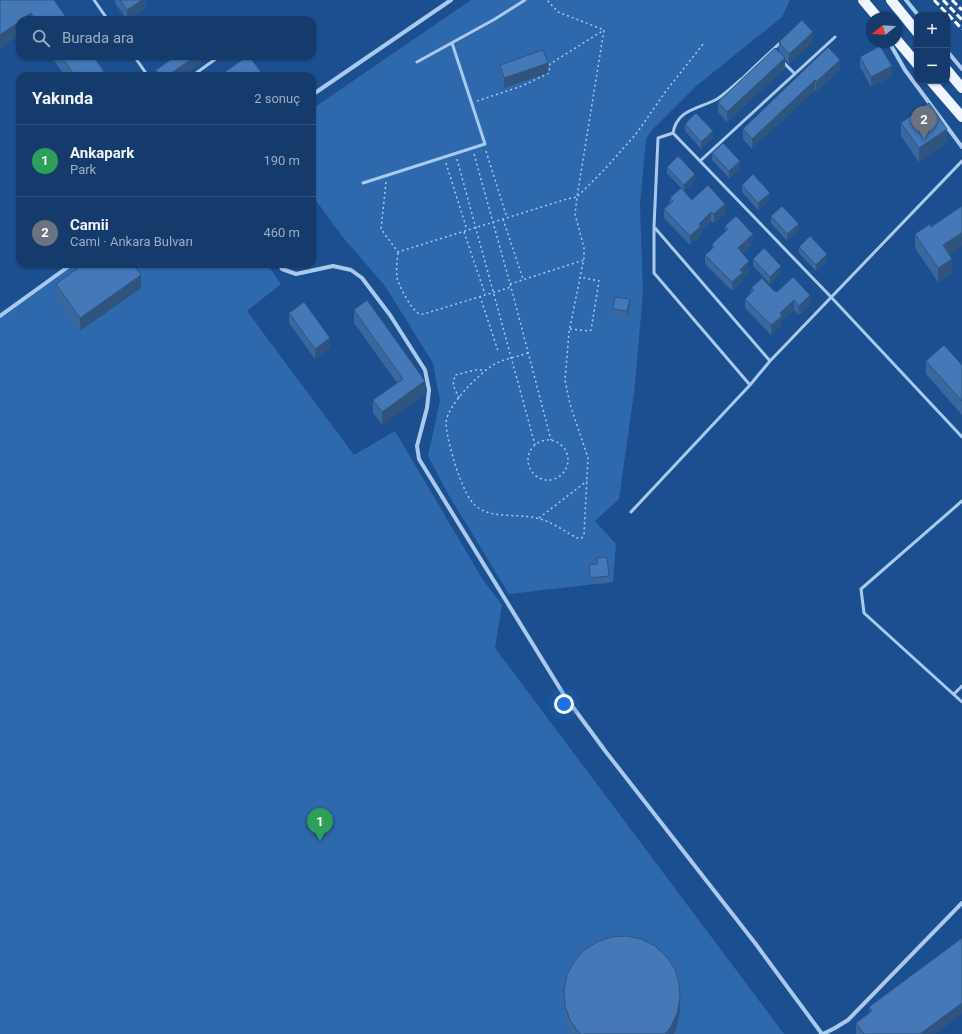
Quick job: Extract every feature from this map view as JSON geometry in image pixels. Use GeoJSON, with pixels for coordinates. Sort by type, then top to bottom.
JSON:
{"type":"FeatureCollection","features":[{"type":"Feature","properties":{"kind":"main road"},"geometry":{"type":"LineString","coordinates":[[891,0],[914,28]]}},
{"type":"Feature","properties":{"kind":"main road"},"geometry":{"type":"LineString","coordinates":[[866,3],[873,12]]}},
{"type":"Feature","properties":{"kind":"main road"},"geometry":{"type":"LineString","coordinates":[[902,46],[914,60]]}},
{"type":"Feature","properties":{"kind":"main road"},"geometry":{"type":"LineString","coordinates":[[950,74],[962,88]]}},
{"type":"Feature","properties":{"kind":"main road"},"geometry":{"type":"LineString","coordinates":[[934,84],[962,117]]}},
{"type":"Feature","properties":{"kind":"street"},"geometry":{"type":"LineString","coordinates":[[316,92],[451,0]]}},
{"type":"Feature","properties":{"kind":"street"},"geometry":{"type":"LineString","coordinates":[[906,0],[916,12]]}},
{"type":"Feature","properties":{"kind":"street"},"geometry":{"type":"LineString","coordinates":[[866,3],[871,12]]}},
{"type":"Feature","properties":{"kind":"street"},"geometry":{"type":"LineString","coordinates":[[892,48],[905,70],[962,147]]}},
{"type":"Feature","properties":{"kind":"street"},"geometry":{"type":"LineString","coordinates":[[950,55],[962,69]]}},
{"type":"Feature","properties":{"kind":"street"},"geometry":{"type":"LineString","coordinates":[[281,268],[296,274],[333,266],[351,270],[362,278],[390,315],[425,370],[429,390],[427,408],[417,446],[419,460],[564,695],[606,752],[755,943],[822,1034],[848,1020],[962,903]]}},
{"type":"Feature","properties":{"kind":"street"},"geometry":{"type":"LineString","coordinates":[[0,316],[66,268]]}},
{"type":"Feature","properties":{"kind":"lane"},"geometry":{"type":"LineString","coordinates":[[94,0],[105,16]]}},
{"type":"Feature","properties":{"kind":"lane"},"geometry":{"type":"LineString","coordinates":[[417,62],[495,20],[525,0]]}},
{"type":"Feature","properties":{"kind":"lane"},"geometry":{"type":"LineString","coordinates":[[700,161],[834,37]]}},
{"type":"Feature","properties":{"kind":"lane"},"geometry":{"type":"LineString","coordinates":[[673,133],[676,122],[684,114],[713,101],[724,94],[782,41]]}},
{"type":"Feature","properties":{"kind":"lane"},"geometry":{"type":"LineString","coordinates":[[363,183],[485,144],[452,43]]}},
{"type":"Feature","properties":{"kind":"lane"},"geometry":{"type":"LineString","coordinates":[[772,51],[777,55]]}},
{"type":"Feature","properties":{"kind":"lane"},"geometry":{"type":"LineString","coordinates":[[137,60],[145,72]]}},
{"type":"Feature","properties":{"kind":"lane"},"geometry":{"type":"LineString","coordinates":[[198,72],[214,60]]}},
{"type":"Feature","properties":{"kind":"lane"},"geometry":{"type":"LineString","coordinates":[[781,60],[795,74]]}},
{"type":"Feature","properties":{"kind":"lane"},"geometry":{"type":"LineString","coordinates":[[673,133],[831,297],[962,437]]}},
{"type":"Feature","properties":{"kind":"lane"},"geometry":{"type":"LineString","coordinates":[[673,133],[658,138],[654,227],[654,273],[750,385]]}},
{"type":"Feature","properties":{"kind":"lane"},"geometry":{"type":"LineString","coordinates":[[630,512],[750,385],[770,361],[962,161]]}},
{"type":"Feature","properties":{"kind":"lane"},"geometry":{"type":"LineString","coordinates":[[654,227],[770,361]]}},
{"type":"Feature","properties":{"kind":"lane"},"geometry":{"type":"LineString","coordinates":[[962,501],[861,589],[864,613],[962,702]]}},
{"type":"Feature","properties":{"kind":"lane"},"geometry":{"type":"LineString","coordinates":[[954,694],[962,686]]}},
{"type":"Feature","properties":{"kind":"path"},"geometry":{"type":"LineString","coordinates":[[546,0],[558,12],[604,30]]}},
{"type":"Feature","properties":{"kind":"path"},"geometry":{"type":"LineString","coordinates":[[472,103],[522,86],[549,73],[550,64],[604,30]]}},
{"type":"Feature","properties":{"kind":"path"},"geometry":{"type":"LineString","coordinates":[[528,353],[494,365],[486,370],[451,408],[446,423],[455,464],[471,500],[478,508],[486,512],[539,518],[578,538],[584,537],[588,458],[570,404],[565,380],[570,329],[584,260],[584,248],[575,214],[604,30]]}},
{"type":"Feature","properties":{"kind":"path"},"geometry":{"type":"LineString","coordinates":[[398,252],[567,198],[577,197],[604,170],[636,134],[666,91],[704,43]]}},
{"type":"Feature","properties":{"kind":"path"},"geometry":{"type":"LineString","coordinates":[[484,145],[507,218]]}},
{"type":"Feature","properties":{"kind":"path"},"geometry":{"type":"LineString","coordinates":[[473,148],[551,440]]}},
{"type":"Feature","properties":{"kind":"path"},"geometry":{"type":"LineString","coordinates":[[455,154],[535,445]]}},
{"type":"Feature","properties":{"kind":"path"},"geometry":{"type":"LineString","coordinates":[[444,157],[467,230]]}},
{"type":"Feature","properties":{"kind":"path"},"geometry":{"type":"LineString","coordinates":[[386,176],[380,229],[398,252],[397,277],[399,284],[417,313],[424,314],[511,287]]}},
{"type":"Feature","properties":{"kind":"path"},"geometry":{"type":"LineString","coordinates":[[503,219],[523,279]]}},
{"type":"Feature","properties":{"kind":"path"},"geometry":{"type":"LineString","coordinates":[[464,231],[485,294]]}},
{"type":"Feature","properties":{"kind":"path"},"geometry":{"type":"LineString","coordinates":[[510,284],[584,260]]}},
{"type":"Feature","properties":{"kind":"path"},"geometry":{"type":"LineString","coordinates":[[570,329],[591,330],[599,281],[580,277]]}},
{"type":"Feature","properties":{"kind":"path"},"geometry":{"type":"LineString","coordinates":[[480,296],[498,350]]}},
{"type":"Feature","properties":{"kind":"path"},"geometry":{"type":"LineString","coordinates":[[459,398],[453,385],[454,375],[475,370],[486,370]]}},
{"type":"Feature","properties":{"kind":"path"},"geometry":{"type":"LineString","coordinates":[[544,440],[551,440],[558,442],[563,447],[566,453],[566,466],[563,472],[557,477],[544,479],[538,477],[532,472],[529,466],[529,453],[535,445],[544,440]]}},
{"type":"Feature","properties":{"kind":"path"},"geometry":{"type":"LineString","coordinates":[[539,518],[587,481]]}},
{"type":"Feature","properties":{"kind":"shaded area"},"geometry":{"type":"Polygon","coordinates":[[[471,0],[790,0],[782,17],[695,87],[652,130],[646,139],[640,205],[643,293],[634,393],[619,499],[595,521],[616,544],[613,582],[509,594],[448,494],[428,456],[440,401],[433,363],[385,286],[341,235],[316,201],[316,106],[471,0]]]}},
{"type":"Feature","properties":{"kind":"shaded area"},"geometry":{"type":"Polygon","coordinates":[[[63,268],[270,268],[281,284],[247,311],[354,455],[395,431],[483,580],[502,605],[495,648],[784,1034],[0,1034],[0,318],[63,268]]]}},
{"type":"Feature","properties":{"kind":"building"},"geometry":{"type":"Polygon","coordinates":[[[0,0],[54,0],[65,16],[33,16],[31,13],[27,16],[16,16],[16,24],[0,35],[0,0]]]}},
{"type":"Feature","properties":{"kind":"building"},"geometry":{"type":"Polygon","coordinates":[[[120,0],[142,0],[127,10],[120,0]]]}},
{"type":"Feature","properties":{"kind":"building"},"geometry":{"type":"Polygon","coordinates":[[[802,20],[813,32],[789,54],[779,42],[802,20]]]}},
{"type":"Feature","properties":{"kind":"building"},"geometry":{"type":"Polygon","coordinates":[[[828,47],[840,60],[816,82],[815,80],[752,139],[743,129],[828,47]]]}},
{"type":"Feature","properties":{"kind":"building"},"geometry":{"type":"Polygon","coordinates":[[[775,48],[785,58],[727,112],[718,102],[775,48]]]}},
{"type":"Feature","properties":{"kind":"building"},"geometry":{"type":"Polygon","coordinates":[[[876,48],[881,48],[892,66],[871,77],[860,57],[876,48]]]}},
{"type":"Feature","properties":{"kind":"building"},"geometry":{"type":"Polygon","coordinates":[[[543,50],[548,63],[504,78],[500,65],[543,50]]]}},
{"type":"Feature","properties":{"kind":"building"},"geometry":{"type":"Polygon","coordinates":[[[64,60],[96,60],[104,72],[72,72],[64,60]]]}},
{"type":"Feature","properties":{"kind":"building"},"geometry":{"type":"Polygon","coordinates":[[[170,60],[190,60],[173,72],[157,72],[156,70],[170,60]]]}},
{"type":"Feature","properties":{"kind":"building"},"geometry":{"type":"Polygon","coordinates":[[[242,60],[252,60],[261,72],[225,72],[242,60]]]}},
{"type":"Feature","properties":{"kind":"building"},"geometry":{"type":"Polygon","coordinates":[[[929,103],[947,129],[919,148],[901,123],[929,103]]]}},
{"type":"Feature","properties":{"kind":"building"},"geometry":{"type":"Polygon","coordinates":[[[696,113],[713,131],[701,142],[685,124],[696,113]]]}},
{"type":"Feature","properties":{"kind":"building"},"geometry":{"type":"Polygon","coordinates":[[[723,143],[740,161],[729,171],[712,153],[723,143]]]}},
{"type":"Feature","properties":{"kind":"building"},"geometry":{"type":"Polygon","coordinates":[[[678,156],[695,174],[684,185],[667,167],[678,156]]]}},
{"type":"Feature","properties":{"kind":"building"},"geometry":{"type":"Polygon","coordinates":[[[753,174],[770,193],[758,203],[742,185],[753,174]]]}},
{"type":"Feature","properties":{"kind":"building"},"geometry":{"type":"Polygon","coordinates":[[[708,185],[725,204],[714,214],[711,212],[699,224],[701,226],[690,236],[664,209],[673,201],[670,198],[681,188],[692,200],[708,185]]]}},
{"type":"Feature","properties":{"kind":"building"},"geometry":{"type":"Polygon","coordinates":[[[782,206],[799,224],[787,234],[771,216],[782,206]]]}},
{"type":"Feature","properties":{"kind":"building"},"geometry":{"type":"Polygon","coordinates":[[[962,206],[962,233],[943,245],[952,259],[938,268],[915,234],[930,224],[931,227],[962,206]]]}},
{"type":"Feature","properties":{"kind":"building"},"geometry":{"type":"Polygon","coordinates":[[[736,216],[753,234],[738,248],[749,261],[740,270],[743,272],[732,282],[705,255],[714,247],[712,244],[728,229],[725,226],[736,216]]]}},
{"type":"Feature","properties":{"kind":"building"},"geometry":{"type":"Polygon","coordinates":[[[810,236],[827,254],[816,265],[799,247],[810,236]]]}},
{"type":"Feature","properties":{"kind":"building"},"geometry":{"type":"Polygon","coordinates":[[[764,248],[781,266],[770,277],[753,259],[764,248]]]}},
{"type":"Feature","properties":{"kind":"building"},"geometry":{"type":"Polygon","coordinates":[[[78,268],[136,268],[141,275],[80,318],[56,284],[78,268]]]}},
{"type":"Feature","properties":{"kind":"building"},"geometry":{"type":"Polygon","coordinates":[[[793,277],[810,295],[799,306],[794,300],[780,313],[782,316],[771,325],[745,299],[754,290],[751,288],[762,278],[775,292],[777,292],[793,277]]]}},
{"type":"Feature","properties":{"kind":"building"},"geometry":{"type":"Polygon","coordinates":[[[615,297],[630,299],[627,311],[613,309],[615,297]]]}},
{"type":"Feature","properties":{"kind":"building"},"geometry":{"type":"Polygon","coordinates":[[[367,300],[425,381],[382,412],[373,400],[403,379],[354,310],[367,300]]]}},
{"type":"Feature","properties":{"kind":"building"},"geometry":{"type":"Polygon","coordinates":[[[304,302],[330,338],[315,349],[289,313],[304,302]]]}},
{"type":"Feature","properties":{"kind":"building"},"geometry":{"type":"Polygon","coordinates":[[[944,345],[962,365],[962,401],[926,361],[944,345]]]}},
{"type":"Feature","properties":{"kind":"building"},"geometry":{"type":"Polygon","coordinates":[[[607,557],[609,576],[590,578],[589,565],[597,564],[597,558],[607,557]]]}},
{"type":"Feature","properties":{"kind":"building"},"geometry":{"type":"Polygon","coordinates":[[[626,936],[641,939],[655,946],[666,956],[675,969],[679,983],[680,998],[677,1013],[671,1027],[665,1034],[580,1034],[570,1020],[565,1006],[564,990],[567,975],[574,962],[584,950],[597,942],[611,937],[626,936]]]}},
{"type":"Feature","properties":{"kind":"building"},"geometry":{"type":"Polygon","coordinates":[[[962,938],[962,1003],[920,1034],[864,1034],[856,1023],[872,1011],[869,1007],[962,938]]]}},
{"type":"Feature","properties":{"kind":"railway"},"geometry":{"type":"LineString","coordinates":[[934,0],[962,29]]}},
{"type":"Feature","properties":{"kind":"railway"},"geometry":{"type":"LineString","coordinates":[[943,0],[962,20]]}},
{"type":"Feature","properties":{"kind":"railway"},"geometry":{"type":"LineString","coordinates":[[952,0],[962,10]]}},
{"type":"Feature","properties":{"kind":"place","name":"Camii"},"geometry":{"type":"Point","coordinates":[924,139]}},
{"type":"Feature","properties":{"kind":"place","name":"Ankapark"},"geometry":{"type":"Point","coordinates":[320,841]}}]}
